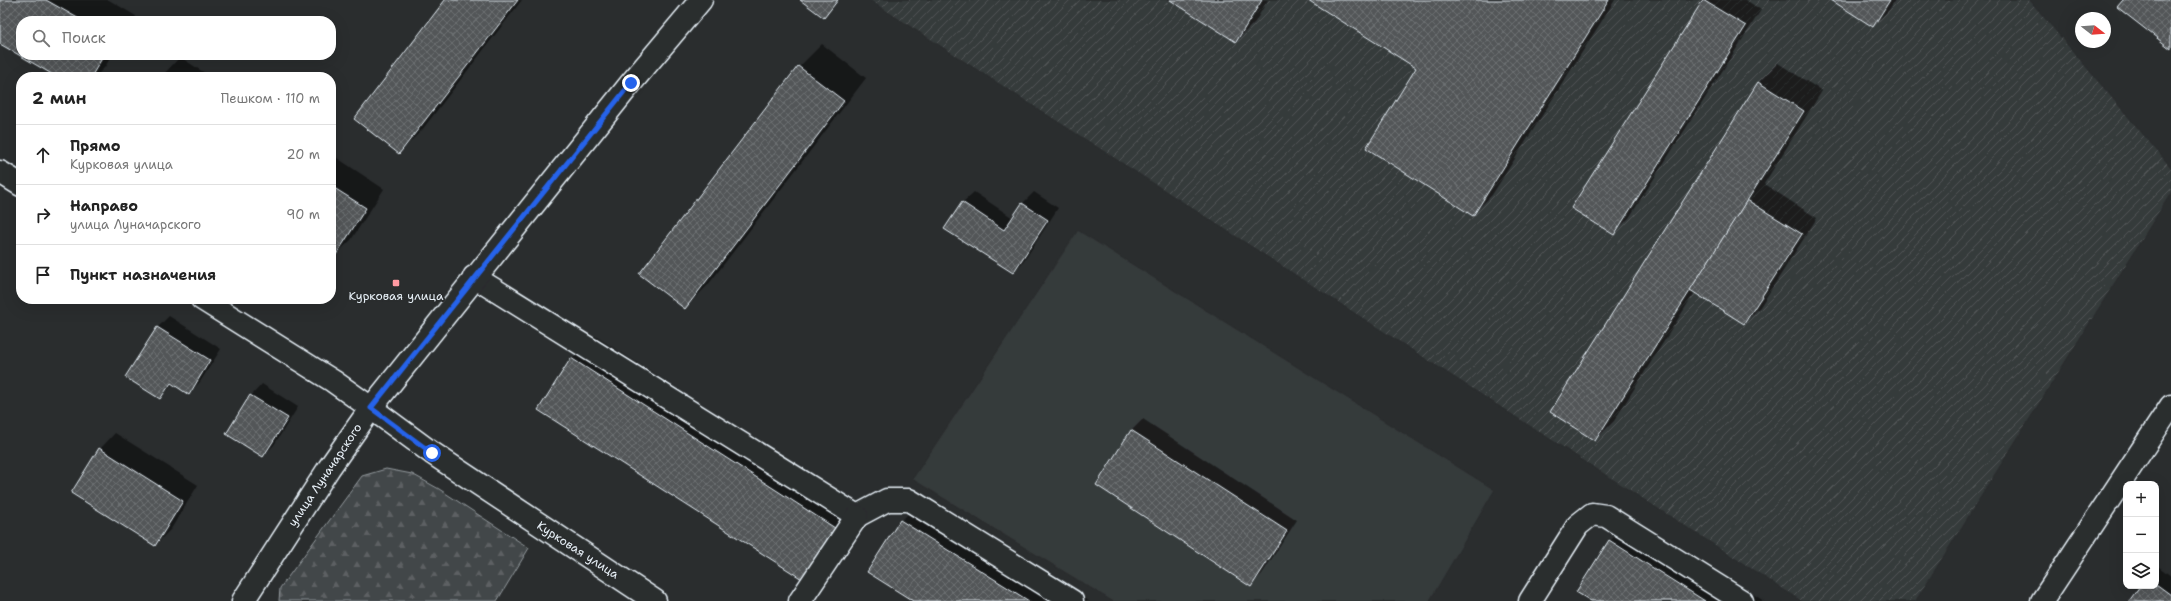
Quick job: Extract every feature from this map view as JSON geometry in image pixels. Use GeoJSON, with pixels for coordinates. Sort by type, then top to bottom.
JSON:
{"type":"FeatureCollection","features":[{"type":"Feature","properties":{"kind":"street","name":"улица Луначарского"},"geometry":{"type":"LineString","coordinates":[[243,601],[329,468],[371,408],[474,277],[631,83],[701,0]]}},
{"type":"Feature","properties":{"kind":"street"},"geometry":{"type":"LineString","coordinates":[[0,172],[16,182]]}},
{"type":"Feature","properties":{"kind":"street"},"geometry":{"type":"LineString","coordinates":[[474,277],[857,516]]}},
{"type":"Feature","properties":{"kind":"street","name":"Курковая улица"},"geometry":{"type":"LineString","coordinates":[[210,304],[333,381],[631,594],[655,601]]}},
{"type":"Feature","properties":{"kind":"street"},"geometry":{"type":"LineString","coordinates":[[2042,601],[2171,406]]}},
{"type":"Feature","properties":{"kind":"street"},"geometry":{"type":"LineString","coordinates":[[800,601],[857,516],[887,500],[909,500],[1072,601]]}},
{"type":"Feature","properties":{"kind":"street"},"geometry":{"type":"LineString","coordinates":[[1530,601],[1578,525],[1592,514],[1606,516],[1742,601]]}},
{"type":"Feature","properties":{"kind":"shaded area"},"geometry":{"type":"Polygon","coordinates":[[[870,0],[2029,0],[2171,168],[2171,192],[1915,601],[1802,601],[870,0]]]}},
{"type":"Feature","properties":{"kind":"shaded area"},"geometry":{"type":"Polygon","coordinates":[[[1078,231],[1494,490],[1429,601],[1113,601],[913,479],[1078,231]]]}},
{"type":"Feature","properties":{"kind":"green space"},"geometry":{"type":"Polygon","coordinates":[[[386,469],[412,474],[439,489],[529,548],[497,601],[279,601],[280,588],[362,476],[386,469]]]}},
{"type":"Feature","properties":{"kind":"building"},"geometry":{"type":"Polygon","coordinates":[[[0,0],[46,0],[74,16],[16,16],[16,53],[0,44],[0,0]]]}},
{"type":"Feature","properties":{"kind":"building"},"geometry":{"type":"Polygon","coordinates":[[[445,0],[518,0],[399,154],[354,119],[445,0]]]}},
{"type":"Feature","properties":{"kind":"building"},"geometry":{"type":"Polygon","coordinates":[[[800,0],[838,0],[824,18],[800,0]]]}},
{"type":"Feature","properties":{"kind":"building"},"geometry":{"type":"Polygon","coordinates":[[[1170,0],[1262,0],[1236,42],[1170,0]]]}},
{"type":"Feature","properties":{"kind":"building"},"geometry":{"type":"Polygon","coordinates":[[[1308,0],[1609,0],[1473,216],[1366,148],[1416,68],[1308,0]]]}},
{"type":"Feature","properties":{"kind":"building"},"geometry":{"type":"Polygon","coordinates":[[[1703,0],[1746,26],[1614,235],[1571,208],[1703,0]]]}},
{"type":"Feature","properties":{"kind":"building"},"geometry":{"type":"Polygon","coordinates":[[[1831,0],[1890,0],[1873,27],[1831,0]]]}},
{"type":"Feature","properties":{"kind":"building"},"geometry":{"type":"Polygon","coordinates":[[[2123,0],[2168,0],[2171,2],[2171,49],[2117,7],[2123,0]]]}},
{"type":"Feature","properties":{"kind":"building"},"geometry":{"type":"Polygon","coordinates":[[[28,60],[101,60],[94,72],[48,72],[28,60]]]}},
{"type":"Feature","properties":{"kind":"building"},"geometry":{"type":"Polygon","coordinates":[[[798,66],[844,101],[685,309],[639,274],[798,66]]]}},
{"type":"Feature","properties":{"kind":"building"},"geometry":{"type":"Polygon","coordinates":[[[1758,82],[1804,111],[1595,441],[1550,412],[1758,82]]]}},
{"type":"Feature","properties":{"kind":"building"},"geometry":{"type":"Polygon","coordinates":[[[336,189],[366,208],[336,255],[336,189]]]}},
{"type":"Feature","properties":{"kind":"building"},"geometry":{"type":"Polygon","coordinates":[[[1747,200],[1802,234],[1744,324],[1690,290],[1747,200]]]}},
{"type":"Feature","properties":{"kind":"building"},"geometry":{"type":"Polygon","coordinates":[[[962,202],[1004,230],[1022,203],[1048,220],[1013,273],[944,229],[962,202]]]}},
{"type":"Feature","properties":{"kind":"building"},"geometry":{"type":"Polygon","coordinates":[[[157,327],[210,360],[189,395],[171,383],[160,399],[125,377],[157,327]]]}},
{"type":"Feature","properties":{"kind":"building"},"geometry":{"type":"Polygon","coordinates":[[[571,358],[835,528],[802,579],[538,410],[571,358]]]}},
{"type":"Feature","properties":{"kind":"building"},"geometry":{"type":"Polygon","coordinates":[[[250,395],[288,418],[263,457],[226,434],[250,395]]]}},
{"type":"Feature","properties":{"kind":"building"},"geometry":{"type":"Polygon","coordinates":[[[1131,430],[1287,531],[1251,587],[1096,485],[1131,430]]]}},
{"type":"Feature","properties":{"kind":"building"},"geometry":{"type":"Polygon","coordinates":[[[99,448],[183,501],[155,546],[71,493],[99,448]]]}},
{"type":"Feature","properties":{"kind":"building"},"geometry":{"type":"Polygon","coordinates":[[[900,520],[1029,601],[913,601],[867,572],[900,520]]]}},
{"type":"Feature","properties":{"kind":"building"},"geometry":{"type":"Polygon","coordinates":[[[1609,540],[1705,601],[1591,601],[1576,592],[1609,540]]]}},
{"type":"Feature","properties":{"kind":"building"},"geometry":{"type":"Polygon","coordinates":[[[2159,586],[2171,595],[2171,601],[2129,601],[2138,589],[2159,589],[2159,586]]]}},
{"type":"Feature","properties":{"kind":"place","name":"Курковая улица"},"geometry":{"type":"Point","coordinates":[396,283]}},
{"type":"Feature","properties":{"kind":"route"},"geometry":{"type":"LineString","coordinates":[[432,453],[371,408],[474,277],[631,83]]}}]}
